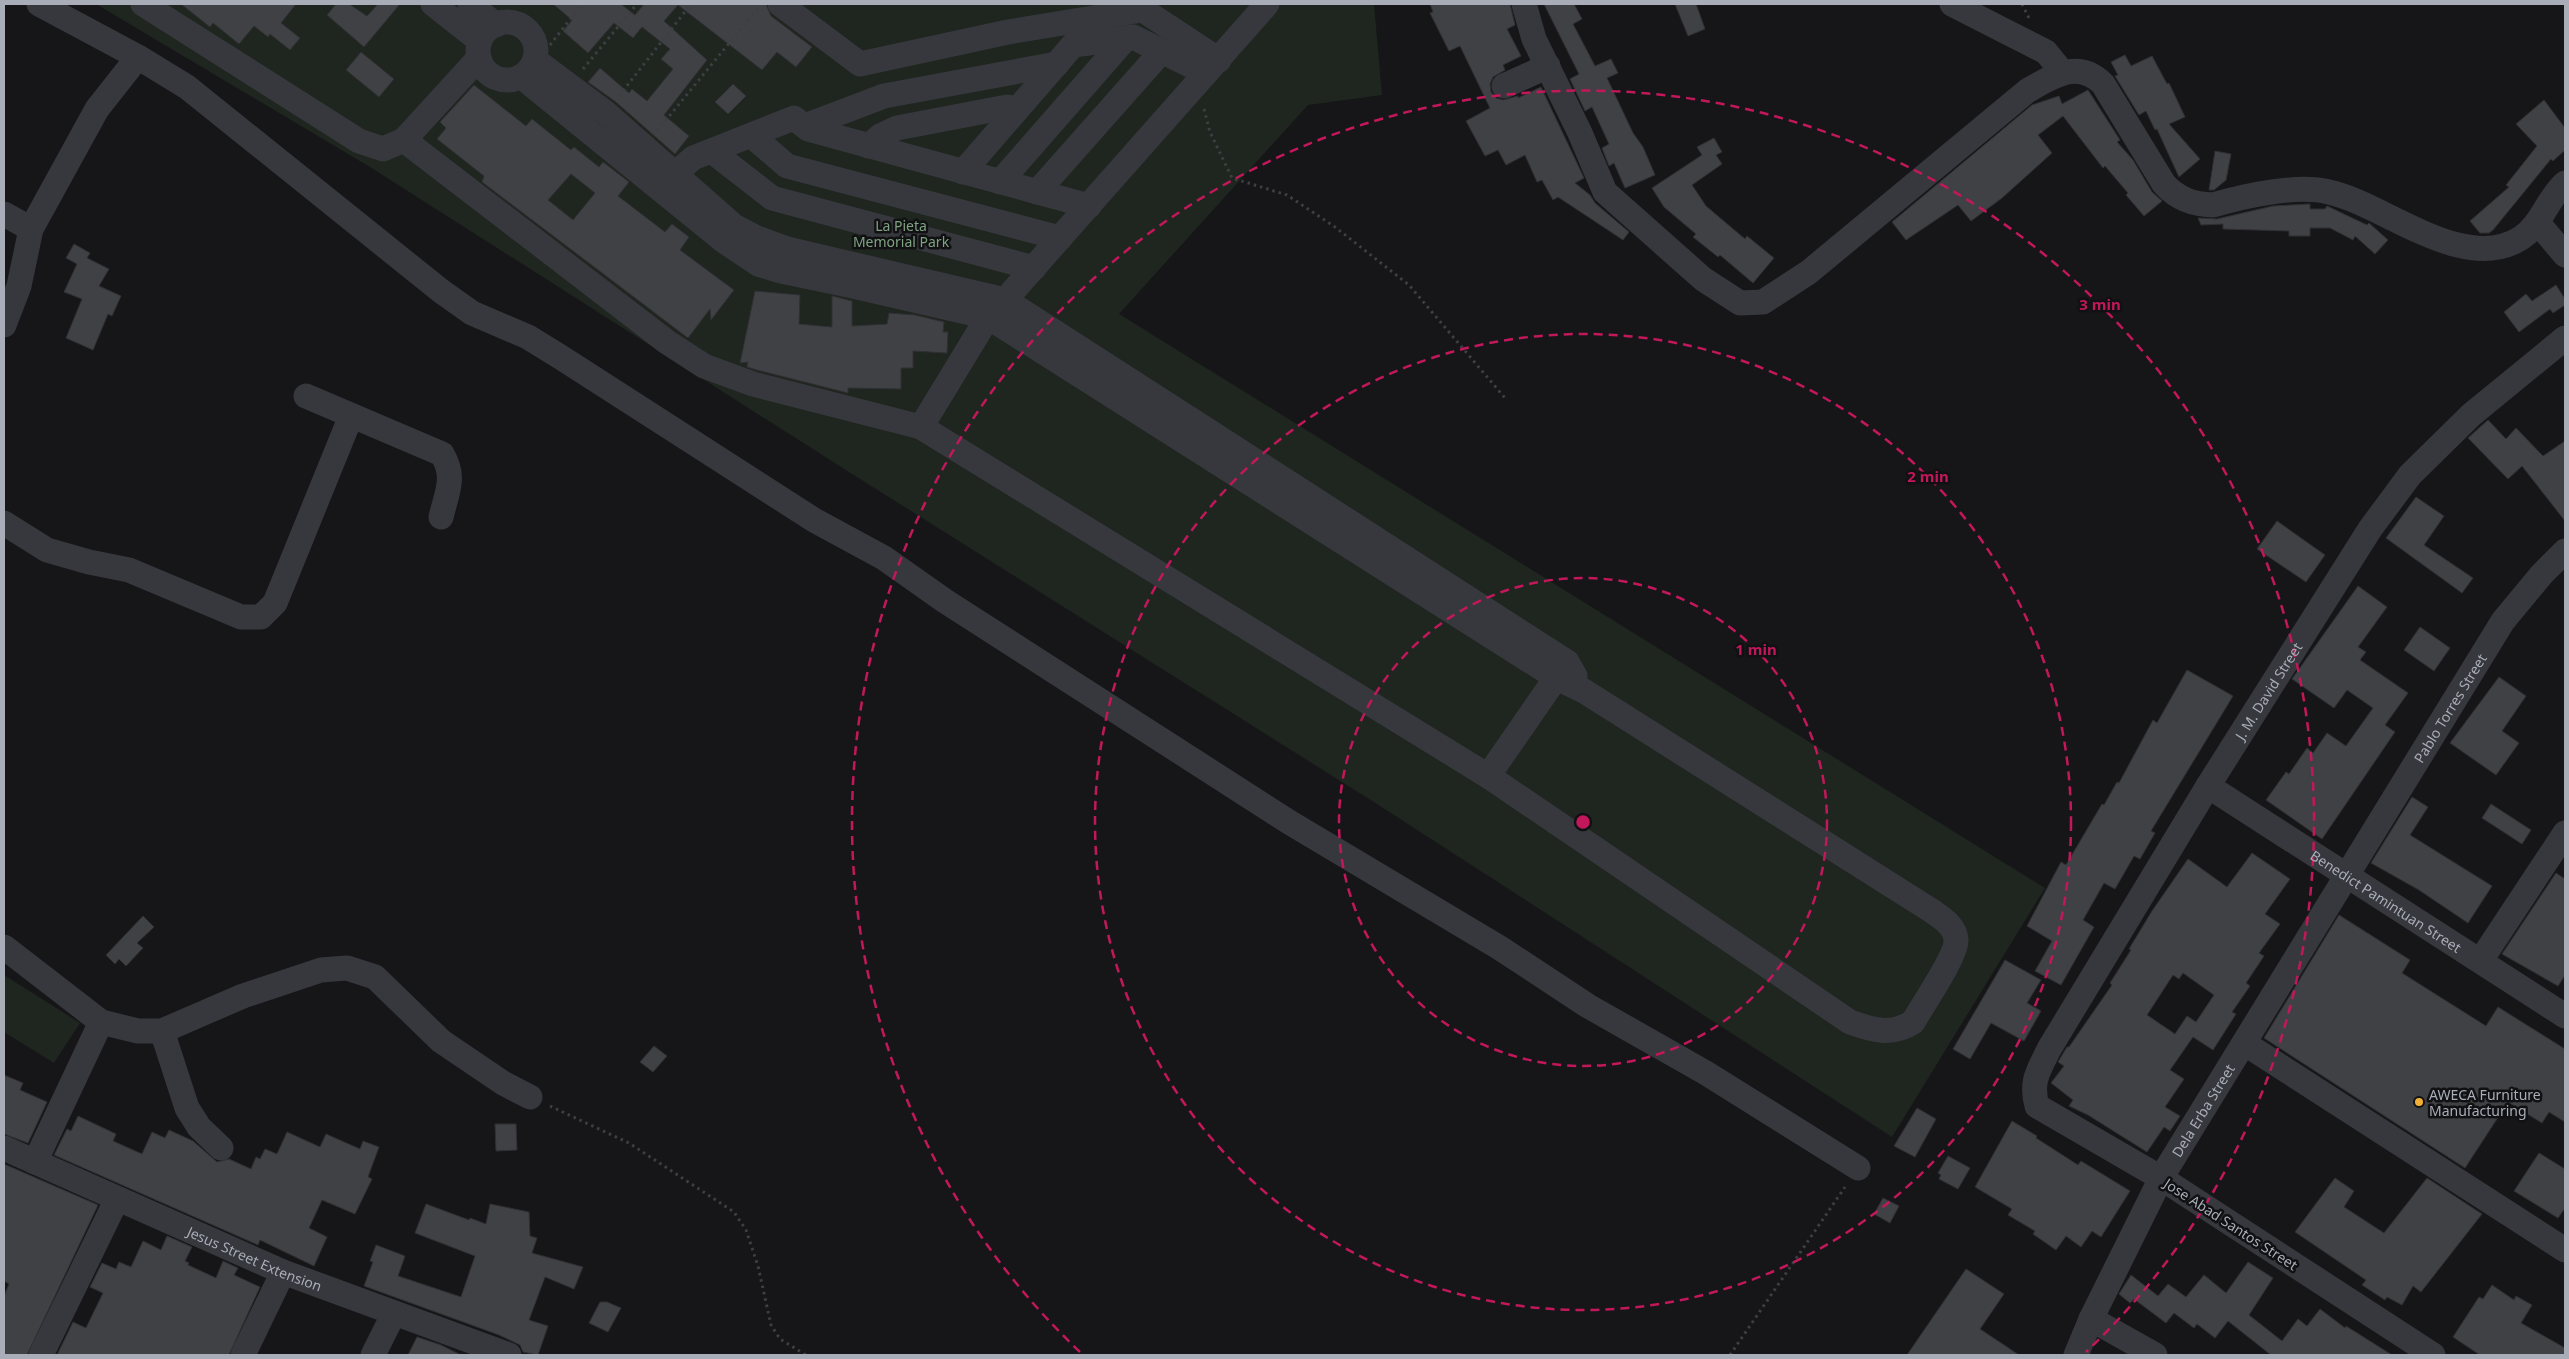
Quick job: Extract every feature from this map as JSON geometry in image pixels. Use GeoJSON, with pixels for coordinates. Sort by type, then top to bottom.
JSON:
{"type":"FeatureCollection","features":[{"type":"Feature","properties":{"kind":"street"},"geometry":{"type":"LineString","coordinates":[[39,4],[138,57],[187,87],[441,291],[472,312],[528,337],[814,520],[884,558],[945,601],[1289,822],[1500,948],[1588,1006],[1706,1074],[1858,1168]]}},
{"type":"Feature","properties":{"kind":"street"},"geometry":{"type":"LineString","coordinates":[[143,4],[358,141],[383,149],[404,140],[496,30],[517,24],[531,34],[537,51],[532,66],[514,80],[496,78],[482,67],[496,30]]}},
{"type":"Feature","properties":{"kind":"street"},"geometry":{"type":"LineString","coordinates":[[433,4],[496,30]]}},
{"type":"Feature","properties":{"kind":"street"},"geometry":{"type":"LineString","coordinates":[[470,4],[496,30]]}},
{"type":"Feature","properties":{"kind":"street"},"geometry":{"type":"LineString","coordinates":[[780,4],[860,64],[1008,32],[1138,7],[1208,72]]}},
{"type":"Feature","properties":{"kind":"street"},"geometry":{"type":"LineString","coordinates":[[921,428],[988,317],[1034,268],[1267,4]]}},
{"type":"Feature","properties":{"kind":"street"},"geometry":{"type":"LineString","coordinates":[[1524,4],[1534,39],[1605,192],[1703,280],[1740,303],[1763,302],[1809,272],[2027,91],[2051,77],[2063,73],[2080,71],[2094,74],[2104,84],[2164,184],[2174,195],[2187,201],[2213,205],[2300,190],[2329,192],[2453,245],[2478,248],[2503,246],[2521,238],[2538,223],[2548,203],[2565,182]]}},
{"type":"Feature","properties":{"kind":"street"},"geometry":{"type":"LineString","coordinates":[[1952,4],[2046,52],[2054,59],[2063,73]]}},
{"type":"Feature","properties":{"kind":"street"},"geometry":{"type":"LineString","coordinates":[[963,172],[1073,45],[1133,37],[1208,72]]}},
{"type":"Feature","properties":{"kind":"street"},"geometry":{"type":"LineString","coordinates":[[1000,182],[1126,38]]}},
{"type":"Feature","properties":{"kind":"street"},"geometry":{"type":"LineString","coordinates":[[1037,192],[1162,51]]}},
{"type":"Feature","properties":{"kind":"street"},"geometry":{"type":"LineString","coordinates":[[4,325],[11,284],[31,229],[97,109],[138,57]]}},
{"type":"Feature","properties":{"kind":"street"},"geometry":{"type":"LineString","coordinates":[[805,126],[884,96],[1057,64]]}},
{"type":"Feature","properties":{"kind":"street"},"geometry":{"type":"LineString","coordinates":[[404,140],[667,342],[704,366],[752,384],[921,428],[1488,776],[1850,1022],[1869,1029],[1891,1031],[1902,1029],[1912,1022],[1954,953],[1956,939],[1947,921],[1584,691],[1562,670],[1005,300],[860,267],[762,253],[676,173],[606,113],[570,86],[532,66]]}},
{"type":"Feature","properties":{"kind":"street"},"geometry":{"type":"LineString","coordinates":[[532,66],[724,241],[988,317],[1562,670]]}},
{"type":"Feature","properties":{"kind":"street"},"geometry":{"type":"LineString","coordinates":[[1504,86],[1548,66]]}},
{"type":"Feature","properties":{"kind":"street"},"geometry":{"type":"LineString","coordinates":[[869,146],[880,136],[897,128],[1007,107],[1017,109]]}},
{"type":"Feature","properties":{"kind":"street"},"geometry":{"type":"LineString","coordinates":[[676,173],[693,158],[713,152],[794,118],[805,126],[869,146],[1088,206]]}},
{"type":"Feature","properties":{"kind":"street"},"geometry":{"type":"LineString","coordinates":[[752,136],[787,166],[1060,238]]}},
{"type":"Feature","properties":{"kind":"street"},"geometry":{"type":"LineString","coordinates":[[927,162],[984,148]]}},
{"type":"Feature","properties":{"kind":"street"},"geometry":{"type":"LineString","coordinates":[[713,152],[772,198],[1034,268]]}},
{"type":"Feature","properties":{"kind":"street"},"geometry":{"type":"LineString","coordinates":[[4,214],[31,229]]}},
{"type":"Feature","properties":{"kind":"street"},"geometry":{"type":"LineString","coordinates":[[2538,223],[2565,255]]}},
{"type":"Feature","properties":{"kind":"street","name":"J. M. David Street"},"geometry":{"type":"LineString","coordinates":[[2034,1093],[2034,1080],[2049,1049],[2208,786],[2370,529],[2410,475],[2471,415],[2565,338]]}},
{"type":"Feature","properties":{"kind":"street"},"geometry":{"type":"LineString","coordinates":[[306,396],[442,454],[450,468],[441,516]]}},
{"type":"Feature","properties":{"kind":"street"},"geometry":{"type":"LineString","coordinates":[[4,523],[47,550],[89,562],[129,570],[241,617],[261,617],[275,603],[351,416]]}},
{"type":"Feature","properties":{"kind":"street","name":"Pablo Torres Street"},"geometry":{"type":"LineString","coordinates":[[2346,875],[2503,621],[2542,574],[2565,551]]}},
{"type":"Feature","properties":{"kind":"street"},"geometry":{"type":"LineString","coordinates":[[1488,776],[1562,670]]}},
{"type":"Feature","properties":{"kind":"street","name":"Benedict Pamintuan Street"},"geometry":{"type":"LineString","coordinates":[[2208,786],[2481,960],[2565,1016]]}},
{"type":"Feature","properties":{"kind":"street"},"geometry":{"type":"LineString","coordinates":[[2481,960],[2565,833]]}},
{"type":"Feature","properties":{"kind":"street","name":"Dela Erba Street"},"geometry":{"type":"LineString","coordinates":[[2076,1355],[2091,1319],[2161,1178],[2346,875]]}},
{"type":"Feature","properties":{"kind":"street"},"geometry":{"type":"LineString","coordinates":[[4,947],[101,1022],[138,1031],[162,1031],[243,996],[320,970],[347,968],[374,977],[441,1041],[503,1083],[530,1097]]}},
{"type":"Feature","properties":{"kind":"street"},"geometry":{"type":"LineString","coordinates":[[35,1162],[101,1022]]}},
{"type":"Feature","properties":{"kind":"street"},"geometry":{"type":"LineString","coordinates":[[162,1031],[187,1108],[199,1127],[221,1148]]}},
{"type":"Feature","properties":{"kind":"street"},"geometry":{"type":"LineString","coordinates":[[2244,1043],[2565,1250]]}},
{"type":"Feature","properties":{"kind":"street","name":"Jose Abad Santos Street"},"geometry":{"type":"LineString","coordinates":[[2034,1093],[2037,1106],[2161,1178],[2433,1355]]}},
{"type":"Feature","properties":{"kind":"street","name":"Jesus Street Extension"},"geometry":{"type":"LineString","coordinates":[[4,1148],[282,1272],[509,1355]]}},
{"type":"Feature","properties":{"kind":"street"},"geometry":{"type":"LineString","coordinates":[[40,1355],[117,1199]]}},
{"type":"Feature","properties":{"kind":"street"},"geometry":{"type":"LineString","coordinates":[[243,1355],[282,1272]]}},
{"type":"Feature","properties":{"kind":"street"},"geometry":{"type":"LineString","coordinates":[[373,1355],[394,1312]]}},
{"type":"Feature","properties":{"kind":"street"},"geometry":{"type":"LineString","coordinates":[[2091,1319],[2155,1355]]}},
{"type":"Feature","properties":{"kind":"path"},"geometry":{"type":"LineString","coordinates":[[532,66],[582,4]]}},
{"type":"Feature","properties":{"kind":"path"},"geometry":{"type":"LineString","coordinates":[[570,86],[637,4]]}},
{"type":"Feature","properties":{"kind":"path"},"geometry":{"type":"LineString","coordinates":[[606,113],[691,4]]}},
{"type":"Feature","properties":{"kind":"path"},"geometry":{"type":"LineString","coordinates":[[644,146],[762,4]]}},
{"type":"Feature","properties":{"kind":"path"},"geometry":{"type":"LineString","coordinates":[[1208,72],[1210,132],[1232,178],[1287,195],[1336,227],[1410,285],[1505,398]]}},
{"type":"Feature","properties":{"kind":"path"},"geometry":{"type":"LineString","coordinates":[[530,1097],[629,1143],[734,1212],[746,1230],[758,1266],[771,1325],[780,1339],[806,1355]]}},
{"type":"Feature","properties":{"kind":"path"},"geometry":{"type":"LineString","coordinates":[[1730,1355],[1858,1168]]}},
{"type":"Feature","properties":{"kind":"green space","name":"La Pieta Memorial Park"},"geometry":{"type":"Polygon","coordinates":[[[96,4],[1374,4],[1382,95],[1308,105],[1119,314],[2045,888],[1892,1137],[1377,804],[849,472],[370,167],[96,4]]]}},
{"type":"Feature","properties":{"kind":"green space"},"geometry":{"type":"Polygon","coordinates":[[[4,975],[80,1023],[54,1063],[4,1032],[4,975]]]}},
{"type":"Feature","properties":{"kind":"building"},"geometry":{"type":"Polygon","coordinates":[[[181,4],[296,4],[281,23],[300,38],[290,50],[270,34],[268,37],[254,26],[239,44],[213,23],[210,27],[181,4]]]}},
{"type":"Feature","properties":{"kind":"building"},"geometry":{"type":"Polygon","coordinates":[[[336,4],[349,4],[367,16],[378,4],[400,4],[364,47],[327,15],[336,4]]]}},
{"type":"Feature","properties":{"kind":"building"},"geometry":{"type":"Polygon","coordinates":[[[553,4],[621,4],[635,15],[644,4],[766,4],[771,16],[812,47],[796,67],[777,52],[762,70],[678,5],[664,21],[707,60],[664,115],[689,136],[675,154],[616,102],[588,82],[600,68],[629,93],[632,89],[647,101],[673,69],[661,59],[670,49],[642,27],[633,38],[614,23],[588,53],[563,31],[572,20],[553,4]]]}},
{"type":"Feature","properties":{"kind":"building"},"geometry":{"type":"Polygon","coordinates":[[[1430,4],[1510,4],[1515,25],[1507,29],[1521,56],[1503,65],[1505,70],[1493,77],[1490,84],[1491,92],[1496,98],[1503,100],[1518,96],[1518,98],[1541,87],[1584,178],[1575,183],[1629,232],[1623,240],[1558,197],[1553,200],[1542,180],[1537,182],[1525,155],[1506,165],[1498,150],[1485,156],[1466,121],[1490,108],[1460,46],[1449,51],[1430,13],[1433,12],[1430,4]]]}},
{"type":"Feature","properties":{"kind":"building"},"geometry":{"type":"Polygon","coordinates":[[[1544,4],[1574,4],[1582,19],[1573,24],[1595,66],[1611,59],[1618,73],[1607,78],[1633,133],[1643,147],[1655,175],[1625,188],[1614,163],[1609,166],[1602,148],[1609,144],[1592,107],[1585,111],[1570,79],[1579,74],[1544,4]]]}},
{"type":"Feature","properties":{"kind":"building"},"geometry":{"type":"Polygon","coordinates":[[[1675,4],[1696,4],[1705,29],[1688,36],[1675,4]]]}},
{"type":"Feature","properties":{"kind":"building"},"geometry":{"type":"Polygon","coordinates":[[[361,52],[394,79],[379,97],[346,70],[361,52]]]}},
{"type":"Feature","properties":{"kind":"building"},"geometry":{"type":"Polygon","coordinates":[[[2125,55],[2131,66],[2152,56],[2167,84],[2169,83],[2185,117],[2169,124],[2200,159],[2179,177],[2157,129],[2155,130],[2146,111],[2139,115],[2115,76],[2118,75],[2111,62],[2125,55]]]}},
{"type":"Feature","properties":{"kind":"building"},"geometry":{"type":"Polygon","coordinates":[[[733,84],[746,96],[728,114],[715,102],[733,84]]]}},
{"type":"Feature","properties":{"kind":"building"},"geometry":{"type":"Polygon","coordinates":[[[474,85],[526,126],[532,119],[571,150],[574,147],[599,167],[603,162],[629,182],[618,196],[665,232],[672,224],[689,237],[680,250],[734,290],[711,320],[710,309],[688,338],[482,182],[484,176],[437,139],[446,128],[440,122],[474,85]],[[571,174],[548,200],[573,220],[595,193],[571,174]]]}},
{"type":"Feature","properties":{"kind":"building"},"geometry":{"type":"Polygon","coordinates":[[[2088,90],[2120,140],[2117,142],[2133,160],[2152,192],[2162,201],[2144,216],[2126,195],[2128,193],[2105,166],[2103,168],[2063,116],[2038,135],[2052,153],[2002,198],[1971,221],[1958,205],[1906,240],[1892,222],[2032,105],[2059,96],[2062,104],[2088,90]]]}},
{"type":"Feature","properties":{"kind":"building"},"geometry":{"type":"Polygon","coordinates":[[[2544,100],[2565,128],[2565,150],[2553,161],[2551,159],[2493,230],[2489,233],[2480,233],[2470,221],[2509,187],[2506,185],[2537,146],[2516,124],[2544,100]]]}},
{"type":"Feature","properties":{"kind":"building"},"geometry":{"type":"Polygon","coordinates":[[[1714,138],[1722,152],[1716,155],[1722,164],[1692,185],[1706,206],[1745,239],[1747,236],[1774,258],[1753,283],[1720,255],[1718,257],[1693,237],[1696,234],[1664,207],[1652,188],[1702,155],[1697,147],[1714,138]]]}},
{"type":"Feature","properties":{"kind":"building"},"geometry":{"type":"Polygon","coordinates":[[[2215,151],[2231,154],[2226,180],[2214,190],[2209,190],[2215,151]]]}},
{"type":"Feature","properties":{"kind":"building"},"geometry":{"type":"Polygon","coordinates":[[[2310,204],[2310,209],[2325,209],[2327,206],[2367,225],[2369,223],[2388,240],[2375,254],[2355,236],[2353,240],[2330,228],[2310,228],[2310,236],[2289,236],[2289,231],[2223,229],[2223,224],[2201,225],[2198,218],[2217,219],[2273,206],[2310,204]]]}},
{"type":"Feature","properties":{"kind":"building"},"geometry":{"type":"Polygon","coordinates":[[[74,244],[90,253],[87,258],[109,269],[99,286],[121,296],[112,316],[108,314],[93,350],[66,338],[82,299],[64,292],[77,264],[66,258],[74,244]]]}},
{"type":"Feature","properties":{"kind":"building"},"geometry":{"type":"Polygon","coordinates":[[[2556,285],[2565,299],[2565,305],[2553,313],[2550,309],[2519,332],[2504,312],[2526,294],[2532,301],[2556,285]]]}},
{"type":"Feature","properties":{"kind":"building"},"geometry":{"type":"Polygon","coordinates":[[[755,291],[800,295],[799,324],[832,327],[832,296],[852,301],[852,326],[887,324],[889,313],[915,315],[944,322],[943,332],[948,332],[947,353],[913,351],[913,368],[901,368],[901,389],[848,388],[848,393],[747,367],[748,362],[740,363],[755,291]]]}},
{"type":"Feature","properties":{"kind":"building"},"geometry":{"type":"Polygon","coordinates":[[[2488,420],[2506,439],[2516,428],[2543,456],[2565,441],[2565,521],[2522,466],[2508,479],[2468,438],[2488,420]]]}},
{"type":"Feature","properties":{"kind":"building"},"geometry":{"type":"Polygon","coordinates":[[[2416,497],[2444,516],[2424,545],[2473,578],[2462,593],[2386,538],[2416,497]]]}},
{"type":"Feature","properties":{"kind":"building"},"geometry":{"type":"Polygon","coordinates":[[[2277,521],[2325,555],[2306,582],[2257,549],[2277,521]]]}},
{"type":"Feature","properties":{"kind":"building"},"geometry":{"type":"Polygon","coordinates":[[[2358,586],[2387,607],[2358,647],[2366,652],[2360,660],[2408,693],[2385,725],[2395,732],[2322,839],[2266,800],[2286,772],[2289,774],[2307,748],[2313,753],[2327,733],[2346,746],[2373,708],[2347,690],[2334,708],[2292,679],[2358,586]]]}},
{"type":"Feature","properties":{"kind":"building"},"geometry":{"type":"Polygon","coordinates":[[[2420,627],[2450,648],[2434,671],[2404,650],[2420,627]]]}},
{"type":"Feature","properties":{"kind":"building"},"geometry":{"type":"Polygon","coordinates":[[[2187,670],[2233,696],[2151,831],[2155,833],[2140,859],[2134,856],[2115,889],[2104,883],[2083,920],[2094,927],[2061,985],[2035,971],[2052,941],[2027,926],[2061,862],[2066,865],[2102,804],[2104,805],[2117,782],[2119,783],[2153,720],[2157,723],[2187,670]]]}},
{"type":"Feature","properties":{"kind":"building"},"geometry":{"type":"Polygon","coordinates":[[[2499,677],[2526,696],[2502,731],[2519,743],[2496,775],[2450,743],[2499,677]]]}},
{"type":"Feature","properties":{"kind":"building"},"geometry":{"type":"Polygon","coordinates":[[[2412,797],[2428,807],[2410,835],[2492,886],[2468,923],[2419,890],[2371,863],[2412,797]]]}},
{"type":"Feature","properties":{"kind":"building"},"geometry":{"type":"Polygon","coordinates":[[[2491,804],[2531,830],[2522,844],[2482,818],[2491,804]]]}},
{"type":"Feature","properties":{"kind":"building"},"geometry":{"type":"Polygon","coordinates":[[[2252,853],[2290,879],[2265,914],[2280,924],[2259,953],[2264,956],[2246,983],[2250,986],[2232,1012],[2236,1014],[2213,1050],[2193,1037],[2170,1070],[2184,1079],[2165,1107],[2180,1116],[2170,1131],[2164,1127],[2147,1152],[2088,1115],[2069,1106],[2073,1100],[2051,1083],[2064,1066],[2058,1062],[2067,1047],[2069,1047],[2112,985],[2110,983],[2131,950],[2129,949],[2152,911],[2188,859],[2227,887],[2252,853]],[[2183,973],[2179,979],[2173,975],[2147,1015],[2175,1034],[2187,1016],[2196,1022],[2214,995],[2183,973]]]}},
{"type":"Feature","properties":{"kind":"building"},"geometry":{"type":"Polygon","coordinates":[[[2556,873],[2565,879],[2565,975],[2558,986],[2502,954],[2556,873]]]}},
{"type":"Feature","properties":{"kind":"building"},"geometry":{"type":"Polygon","coordinates":[[[2339,915],[2410,960],[2402,973],[2486,1026],[2498,1007],[2565,1049],[2565,1122],[2549,1112],[2542,1123],[2508,1102],[2465,1168],[2264,1038],[2339,915]]]}},
{"type":"Feature","properties":{"kind":"building"},"geometry":{"type":"Polygon","coordinates":[[[143,916],[154,927],[137,943],[143,948],[126,966],[119,959],[115,964],[106,955],[143,916]]]}},
{"type":"Feature","properties":{"kind":"building"},"geometry":{"type":"Polygon","coordinates":[[[2005,960],[2041,980],[2027,1003],[2041,1011],[2024,1041],[1991,1023],[1970,1059],[1953,1049],[2005,960]]]}},
{"type":"Feature","properties":{"kind":"building"},"geometry":{"type":"Polygon","coordinates":[[[654,1046],[667,1056],[653,1072],[640,1062],[654,1046]]]}},
{"type":"Feature","properties":{"kind":"building"},"geometry":{"type":"Polygon","coordinates":[[[4,1075],[23,1083],[20,1090],[47,1102],[28,1143],[4,1134],[4,1075]]]}},
{"type":"Feature","properties":{"kind":"building"},"geometry":{"type":"Polygon","coordinates":[[[1917,1108],[1936,1119],[1915,1157],[1894,1146],[1917,1108]]]}},
{"type":"Feature","properties":{"kind":"building"},"geometry":{"type":"Polygon","coordinates":[[[78,1116],[116,1134],[113,1141],[142,1154],[152,1132],[165,1138],[169,1130],[193,1141],[217,1162],[229,1159],[251,1169],[256,1157],[260,1159],[265,1149],[277,1154],[287,1132],[320,1147],[326,1134],[360,1149],[363,1141],[379,1147],[368,1177],[372,1179],[355,1214],[322,1200],[309,1228],[327,1237],[314,1266],[260,1240],[258,1245],[54,1155],[67,1129],[71,1131],[78,1116]]]}},
{"type":"Feature","properties":{"kind":"building"},"geometry":{"type":"Polygon","coordinates":[[[2012,1121],[2078,1165],[2081,1161],[2130,1191],[2101,1237],[2092,1231],[2081,1247],[2066,1236],[2056,1250],[2033,1234],[2035,1231],[2008,1215],[2012,1209],[1975,1187],[2012,1121]]]}},
{"type":"Feature","properties":{"kind":"building"},"geometry":{"type":"Polygon","coordinates":[[[495,1124],[516,1124],[517,1150],[496,1151],[495,1124]]]}},
{"type":"Feature","properties":{"kind":"building"},"geometry":{"type":"Polygon","coordinates":[[[2539,1153],[2565,1169],[2565,1208],[2558,1218],[2514,1191],[2539,1153]]]}},
{"type":"Feature","properties":{"kind":"building"},"geometry":{"type":"Polygon","coordinates":[[[1948,1156],[1970,1168],[1958,1189],[1939,1179],[1941,1175],[1938,1173],[1948,1156]]]}},
{"type":"Feature","properties":{"kind":"building"},"geometry":{"type":"Polygon","coordinates":[[[4,1164],[98,1205],[27,1355],[4,1355],[4,1296],[9,1284],[4,1281],[4,1164]]]}},
{"type":"Feature","properties":{"kind":"building"},"geometry":{"type":"Polygon","coordinates":[[[2335,1178],[2354,1191],[2344,1207],[2384,1233],[2427,1178],[2482,1214],[2421,1292],[2413,1286],[2402,1305],[2387,1297],[2385,1300],[2362,1285],[2366,1280],[2295,1232],[2335,1178]]]}},
{"type":"Feature","properties":{"kind":"building"},"geometry":{"type":"Polygon","coordinates":[[[1883,1198],[1899,1206],[1890,1223],[1874,1214],[1883,1198]]]}},
{"type":"Feature","properties":{"kind":"building"},"geometry":{"type":"Polygon","coordinates":[[[426,1204],[469,1220],[470,1218],[486,1224],[490,1204],[529,1212],[530,1236],[537,1238],[532,1253],[583,1267],[574,1289],[545,1277],[529,1320],[548,1326],[538,1355],[523,1352],[520,1345],[499,1335],[364,1286],[373,1262],[370,1261],[376,1245],[405,1256],[398,1276],[461,1297],[475,1256],[415,1233],[426,1204]]]}},
{"type":"Feature","properties":{"kind":"building"},"geometry":{"type":"Polygon","coordinates":[[[167,1236],[192,1247],[185,1261],[189,1263],[188,1265],[216,1278],[223,1261],[238,1268],[234,1275],[260,1287],[229,1355],[57,1355],[73,1322],[86,1328],[103,1293],[90,1287],[102,1263],[116,1269],[119,1262],[131,1267],[143,1241],[161,1250],[167,1236]]]}},
{"type":"Feature","properties":{"kind":"building"},"geometry":{"type":"Polygon","coordinates":[[[2248,1262],[2273,1278],[2249,1315],[2282,1341],[2298,1319],[2307,1326],[2320,1309],[2345,1328],[2346,1326],[2392,1355],[2271,1355],[2228,1321],[2215,1338],[2197,1324],[2194,1328],[2174,1313],[2166,1323],[2134,1299],[2130,1303],[2119,1294],[2131,1275],[2158,1296],[2168,1284],[2186,1297],[2204,1275],[2226,1293],[2248,1262]]]}},
{"type":"Feature","properties":{"kind":"building"},"geometry":{"type":"Polygon","coordinates":[[[1966,1269],[2004,1294],[1980,1329],[2019,1355],[1907,1355],[1966,1269]]]}},
{"type":"Feature","properties":{"kind":"building"},"geometry":{"type":"Polygon","coordinates":[[[2492,1285],[2514,1300],[2516,1296],[2532,1305],[2521,1323],[2565,1348],[2565,1355],[2480,1355],[2453,1337],[2479,1297],[2483,1299],[2492,1285]]]}},
{"type":"Feature","properties":{"kind":"building"},"geometry":{"type":"Polygon","coordinates":[[[600,1302],[607,1302],[621,1308],[608,1332],[589,1323],[600,1302]]]}},
{"type":"Feature","properties":{"kind":"building"},"geometry":{"type":"Polygon","coordinates":[[[417,1337],[441,1345],[461,1355],[408,1355],[417,1337]]]}},
{"type":"Feature","properties":{"kind":"place","name":"AWECA Furniture Manufacturing"},"geometry":{"type":"Point","coordinates":[2419,1102]}}]}
